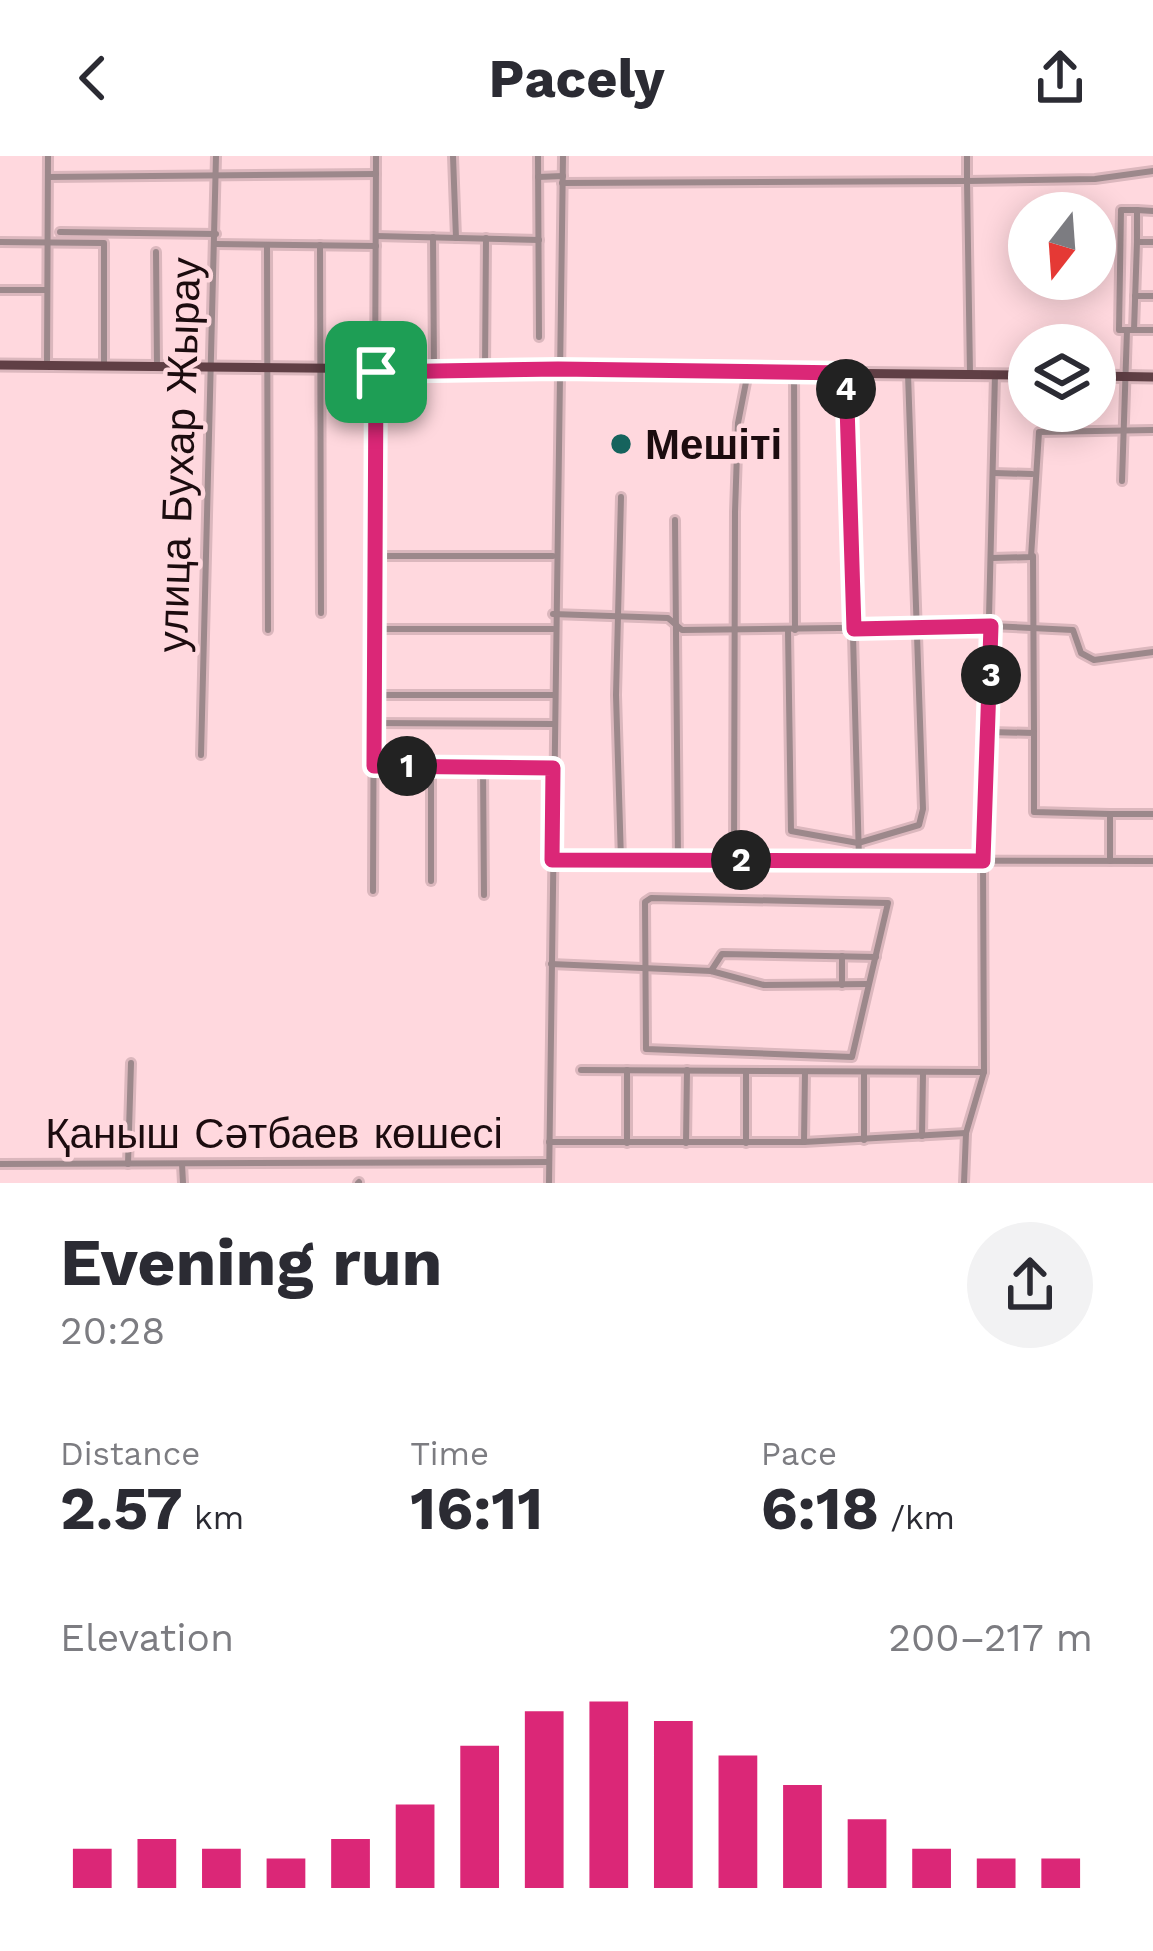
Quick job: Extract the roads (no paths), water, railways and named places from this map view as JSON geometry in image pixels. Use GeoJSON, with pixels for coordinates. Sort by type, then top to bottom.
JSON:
{"type":"FeatureCollection","features":[{"type":"Feature","properties":{"kind":"main road"},"geometry":{"type":"LineString","coordinates":[[0,365],[319,372],[558,369],[1008,374]]}},
{"type":"Feature","properties":{"kind":"main road"},"geometry":{"type":"LineString","coordinates":[[1116,376],[1153,377]]}},
{"type":"Feature","properties":{"kind":"street"},"geometry":{"type":"LineString","coordinates":[[47,365],[48,156]]}},
{"type":"Feature","properties":{"kind":"street","name":"улица Бухар Жырау"},"geometry":{"type":"LineString","coordinates":[[201,755],[215,156]]}},
{"type":"Feature","properties":{"kind":"street"},"geometry":{"type":"LineString","coordinates":[[373,891],[376,156]]}},
{"type":"Feature","properties":{"kind":"street"},"geometry":{"type":"LineString","coordinates":[[453,156],[456,238]]}},
{"type":"Feature","properties":{"kind":"street"},"geometry":{"type":"LineString","coordinates":[[538,156],[539,337]]}},
{"type":"Feature","properties":{"kind":"street"},"geometry":{"type":"LineString","coordinates":[[549,1183],[553,614],[563,156]]}},
{"type":"Feature","properties":{"kind":"street"},"geometry":{"type":"LineString","coordinates":[[967,156],[970,374]]}},
{"type":"Feature","properties":{"kind":"street"},"geometry":{"type":"LineString","coordinates":[[538,177],[1095,179],[1153,171]]}},
{"type":"Feature","properties":{"kind":"street"},"geometry":{"type":"LineString","coordinates":[[47,177],[376,174]]}},
{"type":"Feature","properties":{"kind":"street"},"geometry":{"type":"LineString","coordinates":[[1153,211],[1121,210],[1119,330],[1153,330]]}},
{"type":"Feature","properties":{"kind":"street"},"geometry":{"type":"LineString","coordinates":[[1122,481],[1137,210]]}},
{"type":"Feature","properties":{"kind":"street"},"geometry":{"type":"LineString","coordinates":[[60,232],[216,234]]}},
{"type":"Feature","properties":{"kind":"street"},"geometry":{"type":"LineString","coordinates":[[433,237],[434,372]]}},
{"type":"Feature","properties":{"kind":"street"},"geometry":{"type":"LineString","coordinates":[[216,244],[320,245],[433,237],[539,240]]}},
{"type":"Feature","properties":{"kind":"street"},"geometry":{"type":"LineString","coordinates":[[485,371],[486,238]]}},
{"type":"Feature","properties":{"kind":"street"},"geometry":{"type":"LineString","coordinates":[[0,242],[104,243],[104,367]]}},
{"type":"Feature","properties":{"kind":"street"},"geometry":{"type":"LineString","coordinates":[[1136,242],[1153,242]]}},
{"type":"Feature","properties":{"kind":"street"},"geometry":{"type":"LineString","coordinates":[[267,244],[268,630]]}},
{"type":"Feature","properties":{"kind":"street"},"geometry":{"type":"LineString","coordinates":[[320,245],[321,613]]}},
{"type":"Feature","properties":{"kind":"street"},"geometry":{"type":"LineString","coordinates":[[156,252],[157,368]]}},
{"type":"Feature","properties":{"kind":"street"},"geometry":{"type":"LineString","coordinates":[[0,290],[46,290]]}},
{"type":"Feature","properties":{"kind":"street"},"geometry":{"type":"LineString","coordinates":[[1135,296],[1153,296]]}},
{"type":"Feature","properties":{"kind":"street"},"geometry":{"type":"LineString","coordinates":[[734,860],[738,423],[748,372]]}},
{"type":"Feature","properties":{"kind":"street"},"geometry":{"type":"LineString","coordinates":[[794,372],[787,824],[799,834],[827,834],[858,843],[919,824],[908,374]]}},
{"type":"Feature","properties":{"kind":"street"},"geometry":{"type":"LineString","coordinates":[[846,373],[859,860]]}},
{"type":"Feature","properties":{"kind":"street"},"geometry":{"type":"LineString","coordinates":[[964,1183],[966,1133],[984,1072],[983,861],[995,374]]}},
{"type":"Feature","properties":{"kind":"street"},"geometry":{"type":"LineString","coordinates":[[1153,430],[1039,431],[1032,474],[1034,812],[1153,814]]}},
{"type":"Feature","properties":{"kind":"street"},"geometry":{"type":"LineString","coordinates":[[993,473],[1032,474]]}},
{"type":"Feature","properties":{"kind":"street"},"geometry":{"type":"LineString","coordinates":[[621,497],[621,860]]}},
{"type":"Feature","properties":{"kind":"street"},"geometry":{"type":"LineString","coordinates":[[676,520],[679,860]]}},
{"type":"Feature","properties":{"kind":"street"},"geometry":{"type":"LineString","coordinates":[[992,558],[1027,561],[1033,552]]}},
{"type":"Feature","properties":{"kind":"street"},"geometry":{"type":"LineString","coordinates":[[375,556],[554,556]]}},
{"type":"Feature","properties":{"kind":"street"},"geometry":{"type":"LineString","coordinates":[[553,614],[674,621],[682,630],[991,626],[1073,630],[1081,653],[1094,660],[1153,652]]}},
{"type":"Feature","properties":{"kind":"street"},"geometry":{"type":"LineString","coordinates":[[374,629],[553,629]]}},
{"type":"Feature","properties":{"kind":"street"},"geometry":{"type":"LineString","coordinates":[[374,695],[553,695]]}},
{"type":"Feature","properties":{"kind":"street"},"geometry":{"type":"LineString","coordinates":[[374,723],[553,724]]}},
{"type":"Feature","properties":{"kind":"street"},"geometry":{"type":"LineString","coordinates":[[989,732],[1034,733]]}},
{"type":"Feature","properties":{"kind":"street"},"geometry":{"type":"LineString","coordinates":[[374,766],[553,768]]}},
{"type":"Feature","properties":{"kind":"street"},"geometry":{"type":"LineString","coordinates":[[430,881],[431,766]]}},
{"type":"Feature","properties":{"kind":"street"},"geometry":{"type":"LineString","coordinates":[[483,767],[484,895]]}},
{"type":"Feature","properties":{"kind":"street"},"geometry":{"type":"LineString","coordinates":[[1110,814],[1110,861]]}},
{"type":"Feature","properties":{"kind":"street"},"geometry":{"type":"LineString","coordinates":[[552,860],[1153,861]]}},
{"type":"Feature","properties":{"kind":"street"},"geometry":{"type":"LineString","coordinates":[[651,898],[883,900],[889,908],[876,957],[849,1060],[653,1052],[642,1044],[645,902],[651,898]]}},
{"type":"Feature","properties":{"kind":"street"},"geometry":{"type":"LineString","coordinates":[[711,971],[722,954],[876,957]]}},
{"type":"Feature","properties":{"kind":"street"},"geometry":{"type":"LineString","coordinates":[[842,956],[842,985]]}},
{"type":"Feature","properties":{"kind":"street"},"geometry":{"type":"LineString","coordinates":[[551,964],[711,971],[764,986],[868,984]]}},
{"type":"Feature","properties":{"kind":"street"},"geometry":{"type":"LineString","coordinates":[[128,1164],[130,1063]]}},
{"type":"Feature","properties":{"kind":"street"},"geometry":{"type":"LineString","coordinates":[[581,1070],[984,1072]]}},
{"type":"Feature","properties":{"kind":"street"},"geometry":{"type":"LineString","coordinates":[[627,1070],[627,1143]]}},
{"type":"Feature","properties":{"kind":"street"},"geometry":{"type":"LineString","coordinates":[[686,1143],[687,1070]]}},
{"type":"Feature","properties":{"kind":"street"},"geometry":{"type":"LineString","coordinates":[[746,1071],[746,1143]]}},
{"type":"Feature","properties":{"kind":"street"},"geometry":{"type":"LineString","coordinates":[[804,1142],[805,1072]]}},
{"type":"Feature","properties":{"kind":"street"},"geometry":{"type":"LineString","coordinates":[[864,1072],[864,1140]]}},
{"type":"Feature","properties":{"kind":"street"},"geometry":{"type":"LineString","coordinates":[[922,1136],[923,1073]]}},
{"type":"Feature","properties":{"kind":"street","name":"Қаныш Сәтбаев көшесі"},"geometry":{"type":"LineString","coordinates":[[549,1142],[804,1142],[966,1133]]}},
{"type":"Feature","properties":{"kind":"street","name":"Қаныш Сәтбаев көшесі"},"geometry":{"type":"LineString","coordinates":[[0,1164],[549,1162]]}},
{"type":"Feature","properties":{"kind":"street"},"geometry":{"type":"LineString","coordinates":[[182,1164],[183,1183]]}},
{"type":"Feature","properties":{"kind":"place","name":"Мешіті"},"geometry":{"type":"Point","coordinates":[621,444]}}]}
